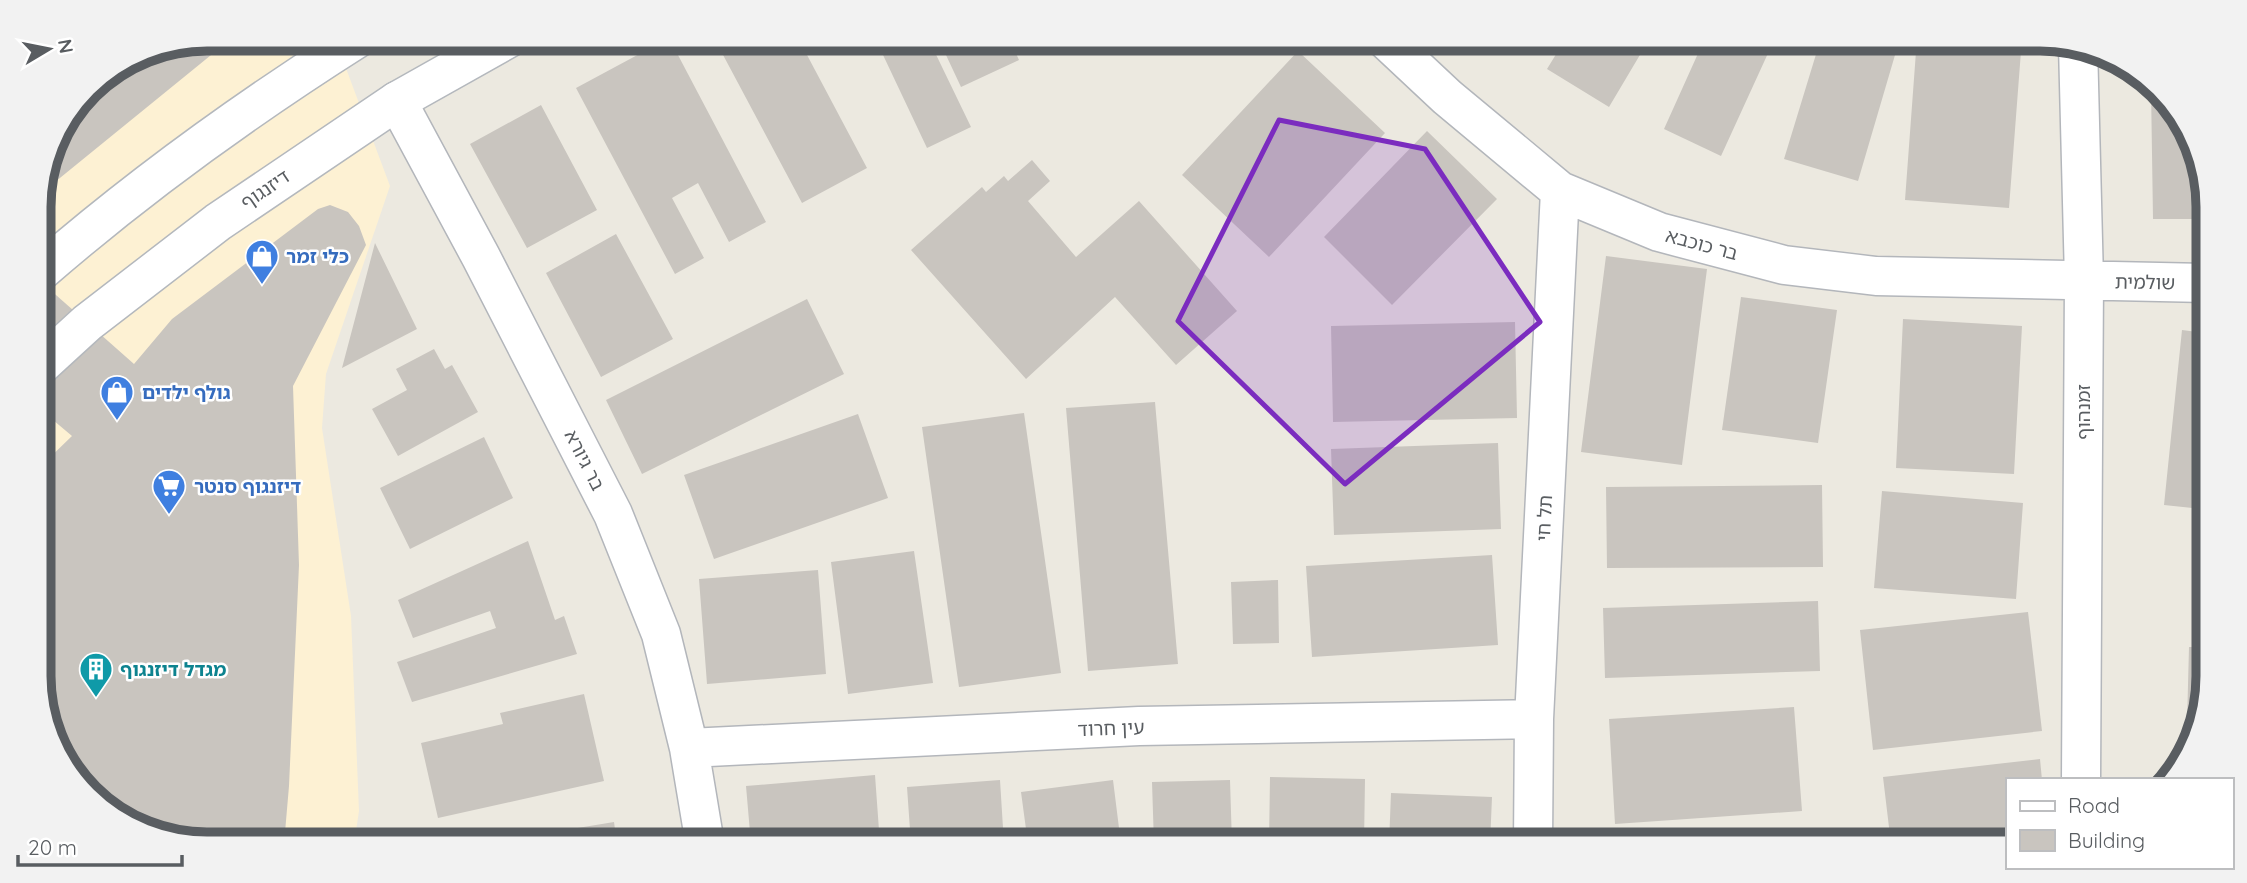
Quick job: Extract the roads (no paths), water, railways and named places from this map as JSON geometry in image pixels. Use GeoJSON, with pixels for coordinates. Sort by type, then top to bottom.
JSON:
{"type":"FeatureCollection","features":[{"type":"Feature","properties":{"kind":"street"},"geometry":{"type":"LineString","coordinates":[[51,263],[201,143],[338,51]]}},
{"type":"Feature","properties":{"kind":"street","name":"דיזנגוף"},"geometry":{"type":"LineString","coordinates":[[51,356],[87,323],[218,222],[397,101],[486,51]]}},
{"type":"Feature","properties":{"kind":"street","name":"בר כוכבא"},"geometry":{"type":"LineString","coordinates":[[1398,51],[1447,97],[1560,191],[1659,232],[1784,265],[1876,276],[2084,280]]}},
{"type":"Feature","properties":{"kind":"street","name":"זמנהוף"},"geometry":{"type":"LineString","coordinates":[[2078,56],[2084,280],[2081,778]]}},
{"type":"Feature","properties":{"kind":"street","name":"בר גיורא"},"geometry":{"type":"LineString","coordinates":[[397,101],[481,257],[613,514],[662,634],[689,748],[703,832]]}},
{"type":"Feature","properties":{"kind":"street","name":"תל חי"},"geometry":{"type":"LineString","coordinates":[[1533,832],[1534,719],[1560,191]]}},
{"type":"Feature","properties":{"kind":"street","name":"שולמית"},"geometry":{"type":"LineString","coordinates":[[2084,280],[2196,283]]}},
{"type":"Feature","properties":{"kind":"street","name":"עין חרוד"},"geometry":{"type":"LineString","coordinates":[[689,748],[1139,726],[1534,719]]}},
{"type":"Feature","properties":{"kind":"place","name":"כלי זמר"},"geometry":{"type":"Point","coordinates":[262,286]}},
{"type":"Feature","properties":{"kind":"place","name":"גולף ילדים"},"geometry":{"type":"Point","coordinates":[117,422]}},
{"type":"Feature","properties":{"kind":"place","name":"דיזנגוף סנטר"},"geometry":{"type":"Point","coordinates":[169,516]}},
{"type":"Feature","properties":{"kind":"place","name":"מגדל דיזנגוף"},"geometry":{"type":"Point","coordinates":[96,699]}}]}
